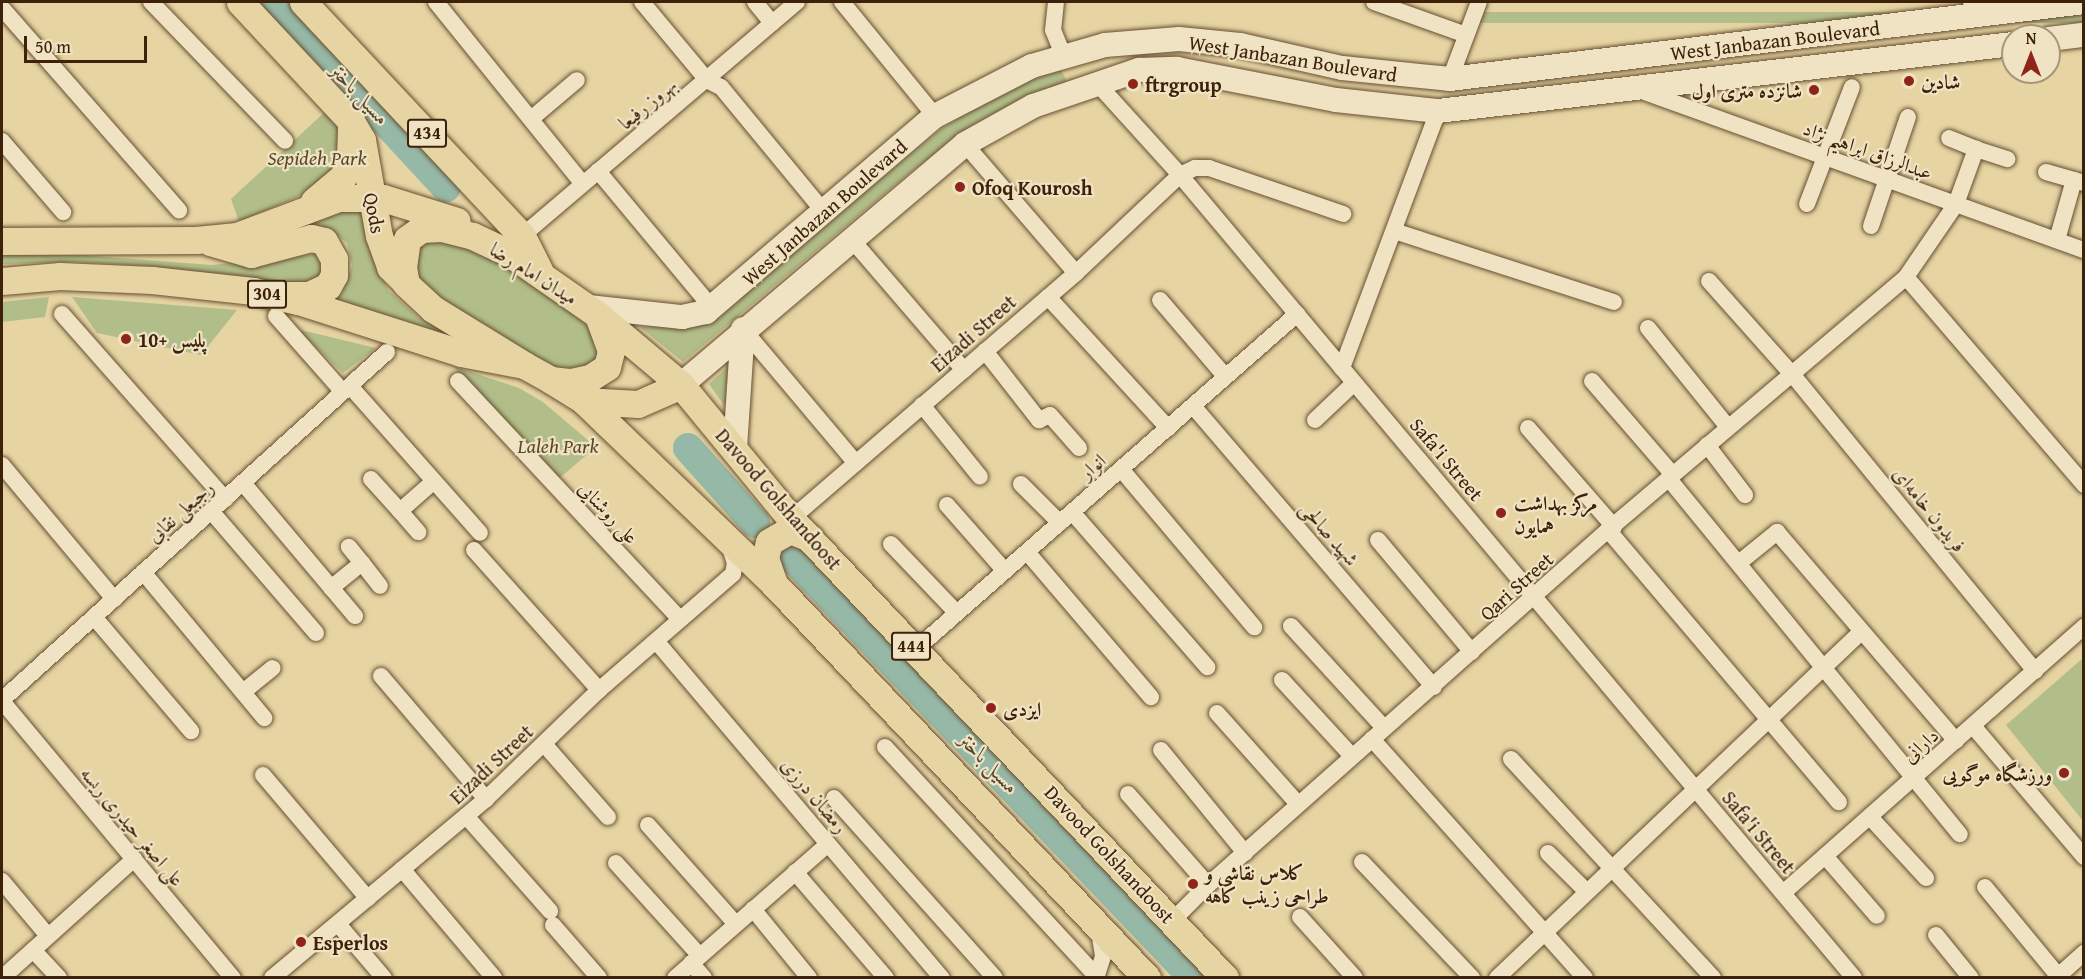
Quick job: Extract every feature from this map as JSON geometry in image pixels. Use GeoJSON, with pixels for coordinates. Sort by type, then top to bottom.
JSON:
{"type":"FeatureCollection","features":[{"type":"Feature","properties":{"kind":"main road","name":"Qods"},"geometry":{"type":"LineString","coordinates":[[240,2],[351,121],[368,162],[370,196],[390,267],[406,284]]}},
{"type":"Feature","properties":{"kind":"main road","name":"434"},"geometry":{"type":"LineString","coordinates":[[303,2],[522,236],[540,272]]}},
{"type":"Feature","properties":{"kind":"main road","name":"West Janbazan Boulevard"},"geometry":{"type":"LineString","coordinates":[[593,311],[682,317],[695,316],[712,308],[935,116],[1032,66],[1063,55],[1129,41],[1179,39],[1240,45],[1353,69],[1450,79],[2084,2]]}},
{"type":"Feature","properties":{"kind":"main road"},"geometry":{"type":"LineString","coordinates":[[2061,38],[2084,35]]}},
{"type":"Feature","properties":{"kind":"main road","name":"West Janbazan Boulevard"},"geometry":{"type":"LineString","coordinates":[[681,385],[743,329],[853,241],[965,144],[1033,106],[1096,82],[1139,70],[1177,69],[1336,100],[1438,111],[1638,90],[2001,45]]}},
{"type":"Feature","properties":{"kind":"main road"},"geometry":{"type":"LineString","coordinates":[[1063,55],[1096,82]]}},
{"type":"Feature","properties":{"kind":"main road"},"geometry":{"type":"LineString","coordinates":[[1438,111],[1450,79]]}},
{"type":"Feature","properties":{"kind":"main road"},"geometry":{"type":"LineString","coordinates":[[304,208],[343,177],[350,158],[351,121]]}},
{"type":"Feature","properties":{"kind":"main road"},"geometry":{"type":"LineString","coordinates":[[2,241],[203,240],[237,236],[304,208],[338,198],[370,196],[452,218],[473,236]]}},
{"type":"Feature","properties":{"kind":"main road","name":"میدان امام رضا"},"geometry":{"type":"LineString","coordinates":[[406,284],[403,259],[413,233],[430,227],[473,236],[540,272],[593,311],[611,351],[607,367],[590,378],[551,380]]}},
{"type":"Feature","properties":{"kind":"main road"},"geometry":{"type":"LineString","coordinates":[[203,240],[251,254],[310,238],[324,241],[331,250],[334,275],[328,286],[309,295],[253,291]]}},
{"type":"Feature","properties":{"kind":"main road","name":"304"},"geometry":{"type":"LineString","coordinates":[[2,281],[71,276],[253,291],[298,300],[460,353],[524,365]]}},
{"type":"Feature","properties":{"kind":"main road"},"geometry":{"type":"LineString","coordinates":[[406,284],[433,309],[584,401],[774,584],[1147,978]]}},
{"type":"Feature","properties":{"kind":"main road","name":"Davood Golshandoost"},"geometry":{"type":"LineString","coordinates":[[593,311],[681,385],[791,519],[1173,920],[1225,978]]}},
{"type":"Feature","properties":{"kind":"main road"},"geometry":{"type":"LineString","coordinates":[[735,448],[743,329]]}},
{"type":"Feature","properties":{"kind":"main road"},"geometry":{"type":"LineString","coordinates":[[584,401],[638,404],[681,385]]}},
{"type":"Feature","properties":{"kind":"main road"},"geometry":{"type":"LineString","coordinates":[[774,584],[765,558],[769,542],[790,530],[810,538]]}},
{"type":"Feature","properties":{"kind":"street"},"geometry":{"type":"LineString","coordinates":[[151,2],[285,141]]}},
{"type":"Feature","properties":{"kind":"street"},"geometry":{"type":"LineString","coordinates":[[436,2],[582,183]]}},
{"type":"Feature","properties":{"kind":"street"},"geometry":{"type":"LineString","coordinates":[[642,2],[707,80],[721,87],[824,212]]}},
{"type":"Feature","properties":{"kind":"street"},"geometry":{"type":"LineString","coordinates":[[755,2],[772,23]]}},
{"type":"Feature","properties":{"kind":"street","name":"بهروز رفیعا"},"geometry":{"type":"LineString","coordinates":[[522,236],[797,2]]}},
{"type":"Feature","properties":{"kind":"street"},"geometry":{"type":"LineString","coordinates":[[842,2],[935,116]]}},
{"type":"Feature","properties":{"kind":"street"},"geometry":{"type":"LineString","coordinates":[[1056,2],[1053,30],[1063,55]]}},
{"type":"Feature","properties":{"kind":"street"},"geometry":{"type":"LineString","coordinates":[[1374,2],[1466,35]]}},
{"type":"Feature","properties":{"kind":"street"},"geometry":{"type":"LineString","coordinates":[[1450,79],[1479,2]]}},
{"type":"Feature","properties":{"kind":"street"},"geometry":{"type":"LineString","coordinates":[[1971,2],[2001,12]]}},
{"type":"Feature","properties":{"kind":"street"},"geometry":{"type":"LineString","coordinates":[[2,8],[179,210]]}},
{"type":"Feature","properties":{"kind":"street"},"geometry":{"type":"LineString","coordinates":[[531,119],[577,80]]}},
{"type":"Feature","properties":{"kind":"street","name":"Safa'i Street"},"geometry":{"type":"LineString","coordinates":[[1096,82],[1180,175],[1854,978]]}},
{"type":"Feature","properties":{"kind":"street"},"geometry":{"type":"LineString","coordinates":[[1807,204],[1852,87]]}},
{"type":"Feature","properties":{"kind":"street","name":"عبدالرزاق ابراهیم نژاد"},"geometry":{"type":"LineString","coordinates":[[1638,90],[2084,250]]}},
{"type":"Feature","properties":{"kind":"street"},"geometry":{"type":"LineString","coordinates":[[1342,368],[1438,111]]}},
{"type":"Feature","properties":{"kind":"street"},"geometry":{"type":"LineString","coordinates":[[1870,226],[1908,117]]}},
{"type":"Feature","properties":{"kind":"street"},"geometry":{"type":"LineString","coordinates":[[1948,138],[2007,159]]}},
{"type":"Feature","properties":{"kind":"street"},"geometry":{"type":"LineString","coordinates":[[2,141],[63,212]]}},
{"type":"Feature","properties":{"kind":"street"},"geometry":{"type":"LineString","coordinates":[[965,144],[1076,273]]}},
{"type":"Feature","properties":{"kind":"street","name":"Qari Street"},"geometry":{"type":"LineString","coordinates":[[1173,920],[1208,885],[1378,733],[1536,598],[1707,445],[1906,277],[1956,204],[1976,149]]}},
{"type":"Feature","properties":{"kind":"street"},"geometry":{"type":"LineString","coordinates":[[1180,175],[1195,168],[1209,168],[1343,214]]}},
{"type":"Feature","properties":{"kind":"street"},"geometry":{"type":"LineString","coordinates":[[598,171],[712,308]]}},
{"type":"Feature","properties":{"kind":"street"},"geometry":{"type":"LineString","coordinates":[[2046,172],[2079,181],[2057,240]]}},
{"type":"Feature","properties":{"kind":"street","name":"Eizadi Street"},"geometry":{"type":"LineString","coordinates":[[791,519],[1076,273],[1180,175]]}},
{"type":"Feature","properties":{"kind":"street"},"geometry":{"type":"LineString","coordinates":[[1394,231],[1614,302]]}},
{"type":"Feature","properties":{"kind":"street"},"geometry":{"type":"LineString","coordinates":[[853,241],[964,370]]}},
{"type":"Feature","properties":{"kind":"street"},"geometry":{"type":"LineString","coordinates":[[1906,277],[2084,485]]}},
{"type":"Feature","properties":{"kind":"street","name":"فریدون خامه‌ای"},"geometry":{"type":"LineString","coordinates":[[1709,281],[1792,374],[2035,671]]}},
{"type":"Feature","properties":{"kind":"street"},"geometry":{"type":"LineString","coordinates":[[1048,297],[1168,428]]}},
{"type":"Feature","properties":{"kind":"street"},"geometry":{"type":"LineString","coordinates":[[1160,300],[1224,375]]}},
{"type":"Feature","properties":{"kind":"street"},"geometry":{"type":"LineString","coordinates":[[62,314],[225,499]]}},
{"type":"Feature","properties":{"kind":"street","name":"انوار"},"geometry":{"type":"LineString","coordinates":[[915,650],[1193,406],[1224,375],[1297,314]]}},
{"type":"Feature","properties":{"kind":"street"},"geometry":{"type":"LineString","coordinates":[[276,316],[434,481],[480,533]]}},
{"type":"Feature","properties":{"kind":"street"},"geometry":{"type":"LineString","coordinates":[[1648,328],[1728,427]]}},
{"type":"Feature","properties":{"kind":"street"},"geometry":{"type":"LineString","coordinates":[[743,329],[856,464]]}},
{"type":"Feature","properties":{"kind":"street"},"geometry":{"type":"LineString","coordinates":[[985,351],[1039,420],[1050,415],[1079,448]]}},
{"type":"Feature","properties":{"kind":"street","name":"رجبعلی نقابی"},"geometry":{"type":"LineString","coordinates":[[2,701],[387,352]]}},
{"type":"Feature","properties":{"kind":"street","name":"علی روشنایی"},"geometry":{"type":"LineString","coordinates":[[458,381],[680,619]]}},
{"type":"Feature","properties":{"kind":"street"},"geometry":{"type":"LineString","coordinates":[[1592,381],[1740,562],[1912,780],[1960,834]]}},
{"type":"Feature","properties":{"kind":"street"},"geometry":{"type":"LineString","coordinates":[[1315,420],[1354,383]]}},
{"type":"Feature","properties":{"kind":"street"},"geometry":{"type":"LineString","coordinates":[[922,405],[980,477]]}},
{"type":"Feature","properties":{"kind":"street","name":"شهید صالحی"},"geometry":{"type":"LineString","coordinates":[[1193,406],[1434,687]]}},
{"type":"Feature","properties":{"kind":"street"},"geometry":{"type":"LineString","coordinates":[[1528,428],[1839,802]]}},
{"type":"Feature","properties":{"kind":"street"},"geometry":{"type":"LineString","coordinates":[[1707,445],[1745,495]]}},
{"type":"Feature","properties":{"kind":"street"},"geometry":{"type":"LineString","coordinates":[[2,465],[114,599]]}},
{"type":"Feature","properties":{"kind":"street"},"geometry":{"type":"LineString","coordinates":[[1121,469],[1254,627]]}},
{"type":"Feature","properties":{"kind":"street"},"geometry":{"type":"LineString","coordinates":[[371,479],[418,532]]}},
{"type":"Feature","properties":{"kind":"street"},"geometry":{"type":"LineString","coordinates":[[400,511],[434,481]]}},
{"type":"Feature","properties":{"kind":"street"},"geometry":{"type":"LineString","coordinates":[[243,483],[355,616]]}},
{"type":"Feature","properties":{"kind":"street"},"geometry":{"type":"LineString","coordinates":[[1022,484],[1066,518],[1207,667]]}},
{"type":"Feature","properties":{"kind":"street"},"geometry":{"type":"LineString","coordinates":[[947,505],[1005,571]]}},
{"type":"Feature","properties":{"kind":"street"},"geometry":{"type":"LineString","coordinates":[[211,511],[316,633]]}},
{"type":"Feature","properties":{"kind":"street","name":"Eizadi Street"},"geometry":{"type":"LineString","coordinates":[[272,978],[486,799],[599,690],[733,573],[731,547],[713,526]]}},
{"type":"Feature","properties":{"kind":"street"},"geometry":{"type":"LineString","coordinates":[[1740,562],[1777,532],[1956,741]]}},
{"type":"Feature","properties":{"kind":"street"},"geometry":{"type":"LineString","coordinates":[[1378,540],[1472,652]]}},
{"type":"Feature","properties":{"kind":"street"},"geometry":{"type":"LineString","coordinates":[[891,544],[957,613]]}},
{"type":"Feature","properties":{"kind":"street"},"geometry":{"type":"LineString","coordinates":[[349,547],[380,586]]}},
{"type":"Feature","properties":{"kind":"street"},"geometry":{"type":"LineString","coordinates":[[474,550],[599,690]]}},
{"type":"Feature","properties":{"kind":"street"},"geometry":{"type":"LineString","coordinates":[[1027,552],[1150,697]]}},
{"type":"Feature","properties":{"kind":"street"},"geometry":{"type":"LineString","coordinates":[[332,588],[362,563]]}},
{"type":"Feature","properties":{"kind":"street"},"geometry":{"type":"LineString","coordinates":[[143,572],[264,718]]}},
{"type":"Feature","properties":{"kind":"street"},"geometry":{"type":"LineString","coordinates":[[94,617],[191,731]]}},
{"type":"Feature","properties":{"kind":"street"},"geometry":{"type":"LineString","coordinates":[[1291,626],[1544,933],[1585,978]]}},
{"type":"Feature","properties":{"kind":"street","name":"دارانی"},"geometry":{"type":"LineString","coordinates":[[1783,893],[2084,627]]}},
{"type":"Feature","properties":{"kind":"street"},"geometry":{"type":"LineString","coordinates":[[1497,978],[1861,632]]}},
{"type":"Feature","properties":{"kind":"street","name":"رمضان درزی"},"geometry":{"type":"LineString","coordinates":[[656,640],[940,977]]}},
{"type":"Feature","properties":{"kind":"street"},"geometry":{"type":"LineString","coordinates":[[243,692],[273,668]]}},
{"type":"Feature","properties":{"kind":"street"},"geometry":{"type":"LineString","coordinates":[[381,676],[486,799]]}},
{"type":"Feature","properties":{"kind":"street"},"geometry":{"type":"LineString","coordinates":[[1282,680],[1352,756]]}},
{"type":"Feature","properties":{"kind":"street","name":"علی اصغر حیدری ریسه"},"geometry":{"type":"LineString","coordinates":[[2,701],[233,978]]}},
{"type":"Feature","properties":{"kind":"street"},"geometry":{"type":"LineString","coordinates":[[1217,713],[1298,804]]}},
{"type":"Feature","properties":{"kind":"street"},"geometry":{"type":"LineString","coordinates":[[1973,726],[2084,857]]}},
{"type":"Feature","properties":{"kind":"street"},"geometry":{"type":"LineString","coordinates":[[544,744],[608,817]]}},
{"type":"Feature","properties":{"kind":"street"},"geometry":{"type":"LineString","coordinates":[[885,747],[1096,977],[1103,956],[1097,923]]}},
{"type":"Feature","properties":{"kind":"street"},"geometry":{"type":"LineString","coordinates":[[1161,750],[1245,853]]}},
{"type":"Feature","properties":{"kind":"street"},"geometry":{"type":"LineString","coordinates":[[1511,759],[1614,867],[1713,978]]}},
{"type":"Feature","properties":{"kind":"street"},"geometry":{"type":"LineString","coordinates":[[262,775],[368,899]]}},
{"type":"Feature","properties":{"kind":"street"},"geometry":{"type":"LineString","coordinates":[[1128,795],[1208,885]]}},
{"type":"Feature","properties":{"kind":"street"},"geometry":{"type":"LineString","coordinates":[[834,798],[995,978]]}},
{"type":"Feature","properties":{"kind":"street"},"geometry":{"type":"LineString","coordinates":[[466,816],[599,978]]}},
{"type":"Feature","properties":{"kind":"street"},"geometry":{"type":"LineString","coordinates":[[1870,817],[1926,878]]}},
{"type":"Feature","properties":{"kind":"street"},"geometry":{"type":"LineString","coordinates":[[648,825],[736,924]]}},
{"type":"Feature","properties":{"kind":"street"},"geometry":{"type":"LineString","coordinates":[[675,978],[828,843]]}},
{"type":"Feature","properties":{"kind":"street"},"geometry":{"type":"LineString","coordinates":[[1548,853],[1587,892]]}},
{"type":"Feature","properties":{"kind":"street"},"geometry":{"type":"LineString","coordinates":[[1826,856],[1877,916]]}},
{"type":"Feature","properties":{"kind":"street"},"geometry":{"type":"LineString","coordinates":[[2,978],[134,859]]}},
{"type":"Feature","properties":{"kind":"street"},"geometry":{"type":"LineString","coordinates":[[1362,862],[1472,978]]}},
{"type":"Feature","properties":{"kind":"street"},"geometry":{"type":"LineString","coordinates":[[616,863],[695,960],[704,978]]}},
{"type":"Feature","properties":{"kind":"street"},"geometry":{"type":"LineString","coordinates":[[402,869],[494,978]]}},
{"type":"Feature","properties":{"kind":"street"},"geometry":{"type":"LineString","coordinates":[[795,872],[886,978]]}},
{"type":"Feature","properties":{"kind":"street"},"geometry":{"type":"LineString","coordinates":[[2,881],[48,936]]}},
{"type":"Feature","properties":{"kind":"street"},"geometry":{"type":"LineString","coordinates":[[1985,887],[2058,977],[2084,953]]}},
{"type":"Feature","properties":{"kind":"street"},"geometry":{"type":"LineString","coordinates":[[753,909],[809,978]]}},
{"type":"Feature","properties":{"kind":"street"},"geometry":{"type":"LineString","coordinates":[[1300,917],[1355,978]]}},
{"type":"Feature","properties":{"kind":"street"},"geometry":{"type":"LineString","coordinates":[[338,924],[384,978]]}},
{"type":"Feature","properties":{"kind":"street"},"geometry":{"type":"LineString","coordinates":[[1936,935],[1971,978]]}},
{"type":"Feature","properties":{"kind":"street"},"geometry":{"type":"LineString","coordinates":[[33,950],[59,978]]}},
{"type":"Feature","properties":{"kind":"green space"},"geometry":{"type":"Polygon","coordinates":[[[1479,12],[2083,12],[2083,23],[1479,23],[1479,12]]]}},
{"type":"Feature","properties":{"kind":"green space"},"geometry":{"type":"Polygon","coordinates":[[[1059,67],[1067,81],[959,137],[913,170],[683,362],[640,327],[681,326],[815,232],[945,126],[1026,80],[1059,67]]]}},
{"type":"Feature","properties":{"kind":"green space","name":"Sepideh Park"},"geometry":{"type":"Polygon","coordinates":[[[329,108],[342,131],[346,151],[317,188],[239,222],[231,199],[329,108]]]}},
{"type":"Feature","properties":{"kind":"green space"},"geometry":{"type":"Polygon","coordinates":[[[366,207],[371,250],[388,290],[419,318],[463,340],[323,298],[342,293],[352,266],[347,243],[334,233],[262,241],[324,214],[366,207]]]}},
{"type":"Feature","properties":{"kind":"green space"},"geometry":{"type":"Polygon","coordinates":[[[437,234],[517,269],[591,326],[603,362],[565,373],[424,294],[410,253],[437,234]]]}},
{"type":"Feature","properties":{"kind":"green space"},"geometry":{"type":"Polygon","coordinates":[[[41,252],[212,265],[317,254],[324,278],[287,286],[150,266],[76,262],[2,264],[2,255],[41,252]]]}},
{"type":"Feature","properties":{"kind":"green space"},"geometry":{"type":"Polygon","coordinates":[[[49,297],[45,317],[2,322],[2,302],[49,297]]]}},
{"type":"Feature","properties":{"kind":"green space"},"geometry":{"type":"Polygon","coordinates":[[[72,297],[237,310],[201,355],[97,333],[72,297]]]}},
{"type":"Feature","properties":{"kind":"green space"},"geometry":{"type":"Polygon","coordinates":[[[297,329],[376,348],[343,373],[297,329]]]}},
{"type":"Feature","properties":{"kind":"green space"},"geometry":{"type":"Polygon","coordinates":[[[738,357],[726,386],[731,415],[709,384],[738,357]]]}},
{"type":"Feature","properties":{"kind":"green space","name":"Laleh Park"},"geometry":{"type":"Polygon","coordinates":[[[453,366],[519,388],[543,402],[596,447],[556,481],[453,366]]]}},
{"type":"Feature","properties":{"kind":"green space","name":"ورزشگاه موگویی"},"geometry":{"type":"Polygon","coordinates":[[[2083,658],[2083,821],[2006,725],[2083,658]]]}},
{"type":"Feature","properties":{"kind":"waterway","name":"مسیل باختر"},"geometry":{"type":"LineString","coordinates":[[275,2],[446,187]]}},
{"type":"Feature","properties":{"kind":"waterway","name":"مسیل باختر"},"geometry":{"type":"LineString","coordinates":[[688,448],[755,523]]}},
{"type":"Feature","properties":{"kind":"waterway","name":"مسیل باختر"},"geometry":{"type":"LineString","coordinates":[[784,549],[1194,978]]}},
{"type":"Feature","properties":{"kind":"place","name":"شادین"},"geometry":{"type":"Point","coordinates":[1909,81]}},
{"type":"Feature","properties":{"kind":"place","name":"ftrgroup"},"geometry":{"type":"Point","coordinates":[1133,84]}},
{"type":"Feature","properties":{"kind":"place","name":"شانزده متری اول"},"geometry":{"type":"Point","coordinates":[1814,90]}},
{"type":"Feature","properties":{"kind":"place","name":"Ofoq Kourosh"},"geometry":{"type":"Point","coordinates":[960,187]}},
{"type":"Feature","properties":{"kind":"place","name":"پلیس +10"},"geometry":{"type":"Point","coordinates":[126,339]}},
{"type":"Feature","properties":{"kind":"place","name":"مرکز بهداشت همایون"},"geometry":{"type":"Point","coordinates":[1501,513]}},
{"type":"Feature","properties":{"kind":"place","name":"ایزدی"},"geometry":{"type":"Point","coordinates":[991,708]}},
{"type":"Feature","properties":{"kind":"place","name":"ورزشگاه موگویی"},"geometry":{"type":"Point","coordinates":[2064,773]}},
{"type":"Feature","properties":{"kind":"place","name":"کلاس نقاشی و طراحی زینب کاهه"},"geometry":{"type":"Point","coordinates":[1193,884]}},
{"type":"Feature","properties":{"kind":"place","name":"Esperlos"},"geometry":{"type":"Point","coordinates":[301,942]}}]}
